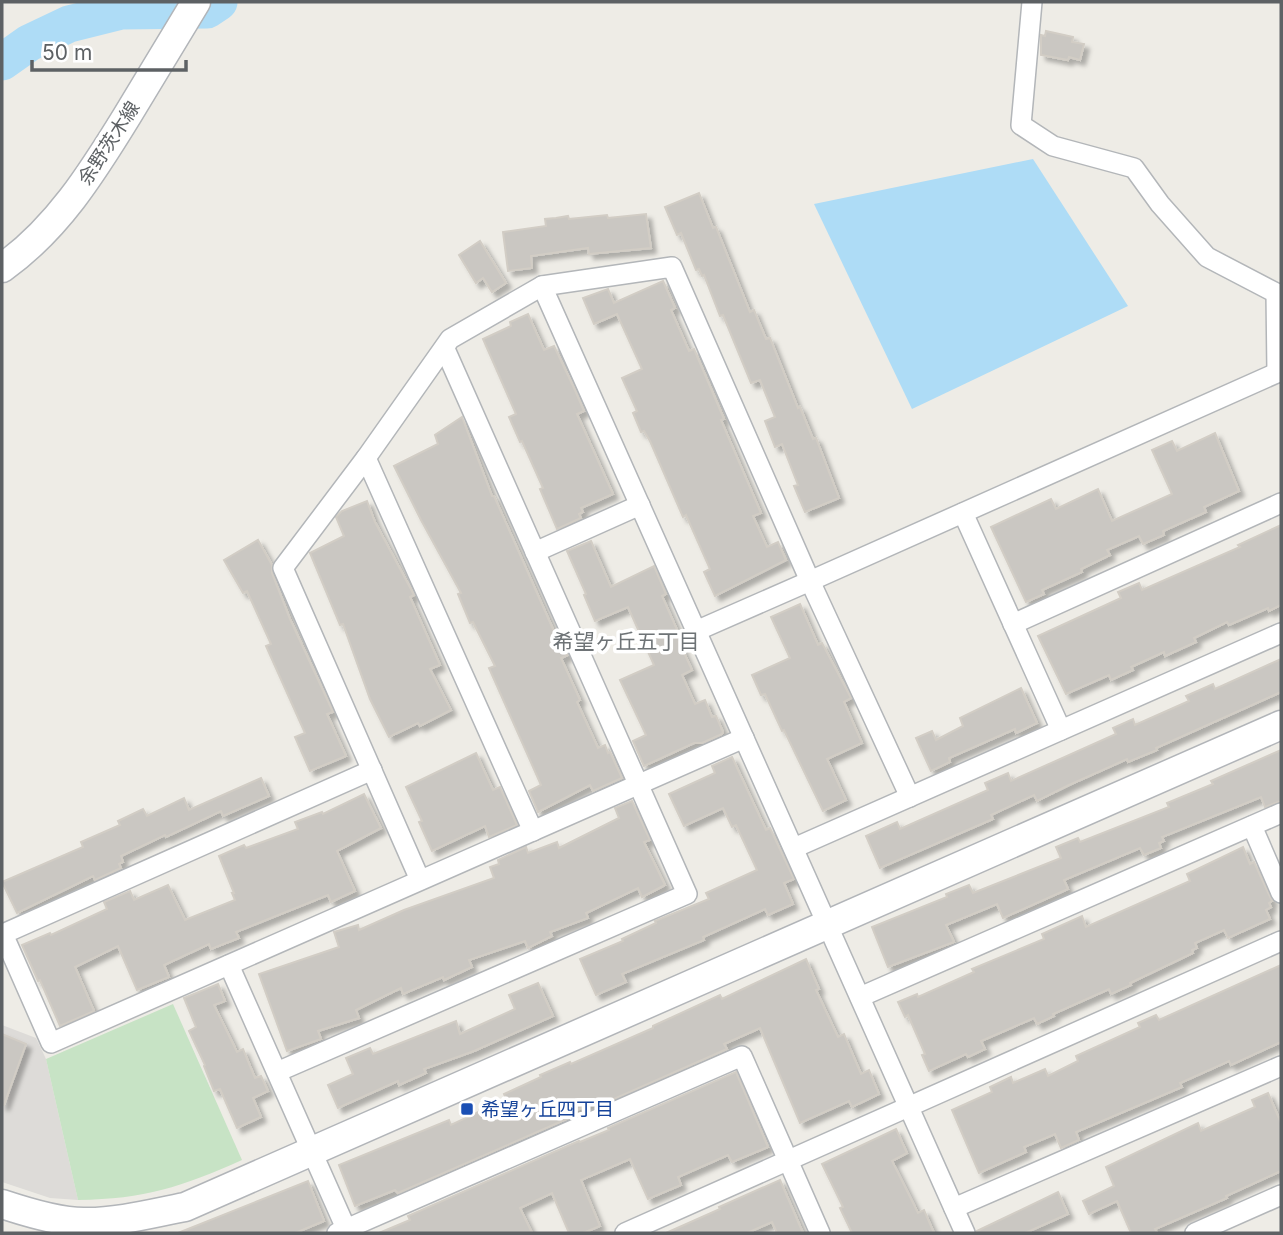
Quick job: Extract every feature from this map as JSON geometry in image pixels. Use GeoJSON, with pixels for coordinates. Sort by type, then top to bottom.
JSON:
{"type":"FeatureCollection","features":[{"type":"Feature","properties":{"kind":"street"},"geometry":{"type":"LineString","coordinates":[[696,631],[1279,372],[1276,293],[1208,257],[1160,204],[1134,169],[1053,146],[1021,125],[1032,2]]}},
{"type":"Feature","properties":{"kind":"street","name":"余野茨木線"},"geometry":{"type":"LineString","coordinates":[[2,268],[19,256],[60,216],[93,170],[190,13]]}},
{"type":"Feature","properties":{"kind":"street"},"geometry":{"type":"LineString","coordinates":[[420,880],[283,568],[366,458],[450,339],[542,286],[672,267],[810,581],[911,797]]}},
{"type":"Feature","properties":{"kind":"street"},"geometry":{"type":"LineString","coordinates":[[542,286],[965,1233]]}},
{"type":"Feature","properties":{"kind":"street"},"geometry":{"type":"LineString","coordinates":[[277,1072],[687,894],[445,349]]}},
{"type":"Feature","properties":{"kind":"street"},"geometry":{"type":"LineString","coordinates":[[366,458],[533,831]]}},
{"type":"Feature","properties":{"kind":"street"},"geometry":{"type":"LineString","coordinates":[[1013,624],[1281,503]]}},
{"type":"Feature","properties":{"kind":"street"},"geometry":{"type":"LineString","coordinates":[[535,552],[640,505]]}},
{"type":"Feature","properties":{"kind":"street"},"geometry":{"type":"LineString","coordinates":[[963,513],[1061,730]]}},
{"type":"Feature","properties":{"kind":"street"},"geometry":{"type":"LineString","coordinates":[[794,848],[1281,633]]}},
{"type":"Feature","properties":{"kind":"street"},"geometry":{"type":"LineString","coordinates":[[2,1204],[25,1212],[86,1223],[185,1207],[1281,725]]}},
{"type":"Feature","properties":{"kind":"street"},"geometry":{"type":"LineString","coordinates":[[372,770],[3,934],[51,1043],[744,738]]}},
{"type":"Feature","properties":{"kind":"street"},"geometry":{"type":"LineString","coordinates":[[860,997],[1281,813]]}},
{"type":"Feature","properties":{"kind":"street"},"geometry":{"type":"LineString","coordinates":[[1252,826],[1281,893]]}},
{"type":"Feature","properties":{"kind":"street"},"geometry":{"type":"LineString","coordinates":[[625,1233],[1281,941]]}},
{"type":"Feature","properties":{"kind":"street"},"geometry":{"type":"LineString","coordinates":[[229,965],[312,1152],[344,1232],[742,1056],[820,1233]]}},
{"type":"Feature","properties":{"kind":"street"},"geometry":{"type":"LineString","coordinates":[[954,1208],[1281,1066]]}},
{"type":"Feature","properties":{"kind":"street"},"geometry":{"type":"LineString","coordinates":[[1195,1233],[1281,1195]]}},
{"type":"Feature","properties":{"kind":"shaded area"},"geometry":{"type":"Polygon","coordinates":[[[2,1025],[36,1038],[46,1059],[78,1200],[50,1198],[2,1182],[2,1025]]]}},
{"type":"Feature","properties":{"kind":"green space"},"geometry":{"type":"Polygon","coordinates":[[[173,1004],[242,1160],[162,1190],[123,1197],[78,1200],[46,1059],[173,1004]]]}},
{"type":"Feature","properties":{"kind":"water"},"geometry":{"type":"Polygon","coordinates":[[[1033,159],[1128,306],[912,409],[814,204],[1033,159]]]}},
{"type":"Feature","properties":{"kind":"building"},"geometry":{"type":"Polygon","coordinates":[[[1046,31],[1073,37],[1072,42],[1084,44],[1080,60],[1041,55],[1041,35],[1045,36],[1046,31]]]}},
{"type":"Feature","properties":{"kind":"building"},"geometry":{"type":"Polygon","coordinates":[[[699,193],[713,228],[716,227],[750,312],[754,310],[766,339],[770,338],[798,408],[800,407],[813,439],[816,438],[839,498],[805,512],[782,444],[775,447],[765,421],[775,417],[760,380],[751,383],[704,275],[702,276],[699,269],[696,270],[681,233],[677,235],[665,207],[699,193]]]}},
{"type":"Feature","properties":{"kind":"building"},"geometry":{"type":"Polygon","coordinates":[[[646,214],[651,248],[589,254],[588,248],[531,256],[532,268],[508,271],[503,232],[546,226],[545,219],[568,216],[569,219],[607,215],[608,218],[646,214]]]}},
{"type":"Feature","properties":{"kind":"building"},"geometry":{"type":"Polygon","coordinates":[[[480,241],[506,283],[492,292],[483,278],[476,283],[459,255],[480,241]]]}},
{"type":"Feature","properties":{"kind":"building"},"geometry":{"type":"Polygon","coordinates":[[[663,281],[675,308],[671,310],[689,351],[694,349],[761,513],[753,516],[767,547],[778,542],[786,560],[715,596],[704,572],[710,569],[686,515],[683,517],[650,441],[644,431],[641,432],[633,413],[637,411],[622,378],[642,369],[617,314],[594,324],[583,298],[608,289],[614,303],[663,281]]]}},
{"type":"Feature","properties":{"kind":"building"},"geometry":{"type":"Polygon","coordinates":[[[528,314],[544,350],[554,346],[575,390],[584,411],[577,414],[613,494],[581,508],[581,518],[557,529],[540,489],[543,488],[509,417],[516,414],[483,339],[511,326],[510,322],[528,314]]]}},
{"type":"Feature","properties":{"kind":"building"},"geometry":{"type":"Polygon","coordinates":[[[462,417],[492,496],[556,636],[559,635],[568,655],[561,658],[580,700],[577,702],[598,748],[605,745],[622,778],[593,791],[590,785],[538,812],[529,791],[541,785],[489,668],[495,666],[473,622],[470,623],[458,594],[461,593],[394,466],[438,444],[435,435],[462,417]]]}},
{"type":"Feature","properties":{"kind":"building"},"geometry":{"type":"Polygon","coordinates":[[[1215,433],[1239,491],[1204,507],[1206,512],[1163,531],[1164,535],[1143,544],[1139,536],[1107,550],[1110,555],[1081,569],[1082,572],[1042,590],[1044,594],[1026,602],[991,527],[1051,499],[1056,509],[1098,489],[1112,521],[1172,494],[1152,450],[1172,441],[1177,451],[1215,433]]]}},
{"type":"Feature","properties":{"kind":"building"},"geometry":{"type":"Polygon","coordinates":[[[367,501],[375,522],[414,595],[410,597],[440,665],[430,669],[451,710],[420,726],[418,723],[389,737],[370,699],[343,624],[340,625],[310,553],[344,536],[336,517],[342,511],[367,501]]]}},
{"type":"Feature","properties":{"kind":"building"},"geometry":{"type":"Polygon","coordinates":[[[1281,525],[1281,605],[1229,625],[1227,622],[1194,638],[1196,642],[1165,656],[1164,652],[1131,667],[1133,670],[1111,680],[1109,675],[1066,694],[1038,636],[1121,598],[1118,592],[1139,583],[1142,590],[1240,547],[1238,545],[1281,525]]]}},
{"type":"Feature","properties":{"kind":"building"},"geometry":{"type":"Polygon","coordinates":[[[258,540],[272,565],[272,573],[290,619],[333,712],[327,714],[346,756],[310,771],[295,737],[305,733],[266,646],[271,644],[247,591],[243,593],[224,560],[258,540]]]}},
{"type":"Feature","properties":{"kind":"building"},"geometry":{"type":"Polygon","coordinates":[[[591,541],[611,587],[654,566],[666,594],[662,596],[692,670],[682,675],[695,704],[705,700],[712,717],[716,716],[722,734],[702,743],[694,743],[644,766],[633,741],[646,735],[620,680],[654,665],[628,607],[595,621],[567,551],[591,541]]]}},
{"type":"Feature","properties":{"kind":"building"},"geometry":{"type":"Polygon","coordinates":[[[800,604],[818,645],[822,643],[851,698],[844,702],[862,743],[827,759],[846,800],[823,811],[784,730],[782,731],[765,694],[761,695],[752,675],[790,658],[771,617],[800,604]]]}},
{"type":"Feature","properties":{"kind":"building"},"geometry":{"type":"Polygon","coordinates":[[[1281,659],[1281,692],[1156,748],[1157,750],[1128,762],[1127,759],[1037,801],[1034,795],[991,815],[993,819],[880,868],[866,836],[897,822],[900,829],[988,790],[985,783],[1008,773],[1011,781],[1116,734],[1113,728],[1133,719],[1135,725],[1189,701],[1186,696],[1213,684],[1215,689],[1281,659]]]}},
{"type":"Feature","properties":{"kind":"building"},"geometry":{"type":"Polygon","coordinates":[[[1021,688],[1037,723],[1016,733],[1015,729],[949,758],[950,762],[931,771],[916,738],[932,731],[936,740],[963,726],[960,718],[1021,688]]]}},
{"type":"Feature","properties":{"kind":"building"},"geometry":{"type":"Polygon","coordinates":[[[1281,750],[1281,801],[1265,807],[1261,797],[1162,837],[1164,841],[1159,843],[1161,848],[1144,855],[1140,848],[1064,880],[1068,889],[1003,918],[997,904],[946,925],[954,942],[888,967],[872,927],[947,897],[946,894],[969,885],[973,893],[1061,858],[1056,847],[1078,838],[1080,842],[1169,807],[1167,803],[1213,784],[1211,781],[1281,750]]]}},
{"type":"Feature","properties":{"kind":"building"},"geometry":{"type":"Polygon","coordinates":[[[476,753],[493,790],[500,787],[517,825],[489,837],[485,826],[432,851],[406,787],[476,753]]]}},
{"type":"Feature","properties":{"kind":"building"},"geometry":{"type":"Polygon","coordinates":[[[732,757],[766,830],[770,828],[794,879],[784,883],[793,904],[768,915],[765,909],[703,937],[704,940],[622,974],[626,982],[596,995],[580,959],[623,941],[622,939],[656,923],[655,921],[709,899],[706,893],[757,870],[736,825],[732,827],[723,808],[684,826],[669,794],[715,773],[712,766],[732,757]]]}},
{"type":"Feature","properties":{"kind":"building"},"geometry":{"type":"Polygon","coordinates":[[[261,778],[269,796],[223,816],[221,811],[166,837],[165,835],[121,856],[121,868],[95,880],[93,876],[17,913],[2,882],[83,847],[81,842],[120,825],[118,821],[143,809],[147,816],[184,798],[189,810],[261,778]]]}},
{"type":"Feature","properties":{"kind":"building"},"geometry":{"type":"Polygon","coordinates":[[[364,794],[381,828],[337,851],[355,891],[331,902],[328,895],[236,932],[239,938],[211,949],[209,944],[164,965],[169,977],[137,990],[118,946],[75,967],[94,1011],[60,1026],[22,945],[50,933],[51,935],[107,909],[104,902],[130,891],[134,900],[168,885],[185,920],[235,900],[219,856],[244,845],[246,848],[298,829],[295,822],[322,812],[323,814],[364,794]]]}},
{"type":"Feature","properties":{"kind":"building"},"geometry":{"type":"Polygon","coordinates":[[[632,801],[650,840],[644,842],[665,885],[642,897],[638,888],[586,913],[588,918],[550,932],[552,936],[528,948],[525,941],[469,960],[472,967],[444,980],[443,977],[403,994],[401,988],[356,1010],[359,1018],[318,1031],[321,1039],[287,1051],[259,974],[339,947],[334,932],[358,925],[359,930],[404,910],[494,878],[490,867],[499,864],[498,860],[526,847],[528,853],[557,842],[559,848],[619,818],[615,808],[632,801]]]}},
{"type":"Feature","properties":{"kind":"building"},"geometry":{"type":"Polygon","coordinates":[[[1243,847],[1250,864],[1254,862],[1272,901],[1269,903],[1271,907],[1266,910],[1270,919],[1228,938],[1224,930],[1195,943],[1197,948],[1192,950],[1193,953],[1130,983],[1131,985],[1111,994],[1109,989],[1037,1024],[1034,1018],[981,1041],[985,1049],[968,1057],[966,1054],[929,1071],[922,1055],[925,1054],[908,1015],[905,1017],[898,1002],[917,994],[918,997],[974,972],[972,969],[1044,939],[1042,934],[1082,916],[1086,927],[1190,881],[1187,874],[1243,847]]]}},
{"type":"Feature","properties":{"kind":"building"},"geometry":{"type":"Polygon","coordinates":[[[806,959],[819,989],[816,990],[838,1037],[844,1034],[861,1074],[869,1070],[879,1094],[852,1107],[849,1101],[800,1123],[760,1028],[724,1044],[727,1049],[598,1106],[596,1102],[567,1114],[569,1118],[398,1193],[395,1190],[355,1206],[339,1165],[449,1120],[451,1125],[506,1099],[504,1094],[541,1077],[540,1075],[653,1028],[720,995],[722,999],[806,959]]]}},
{"type":"Feature","properties":{"kind":"building"},"geometry":{"type":"Polygon","coordinates":[[[1281,965],[1281,1042],[1231,1065],[1229,1061],[1180,1083],[1182,1087],[1076,1132],[1079,1140],[1061,1148],[1055,1134],[1024,1147],[1026,1152],[979,1173],[952,1110],[992,1092],[990,1087],[1011,1077],[1013,1083],[1045,1069],[1048,1076],[1078,1061],[1076,1056],[1140,1027],[1138,1023],[1156,1015],[1159,1020],[1281,965]]]}},
{"type":"Feature","properties":{"kind":"building"},"geometry":{"type":"Polygon","coordinates":[[[538,983],[553,1016],[474,1051],[424,1069],[426,1073],[399,1085],[398,1081],[338,1108],[328,1085],[353,1074],[346,1058],[370,1048],[373,1054],[456,1021],[460,1034],[515,1009],[509,995],[538,983]]]}},
{"type":"Feature","properties":{"kind":"building"},"geometry":{"type":"Polygon","coordinates":[[[218,984],[225,1001],[214,1005],[237,1052],[243,1049],[255,1078],[261,1076],[268,1091],[253,1098],[261,1117],[237,1128],[220,1089],[214,1091],[189,1031],[196,1027],[184,998],[218,984]]]}},
{"type":"Feature","properties":{"kind":"building"},"geometry":{"type":"Polygon","coordinates":[[[2,1034],[26,1044],[4,1105],[2,1105],[2,1034]]]}},
{"type":"Feature","properties":{"kind":"building"},"geometry":{"type":"Polygon","coordinates":[[[736,1072],[768,1147],[732,1162],[728,1155],[678,1177],[681,1185],[648,1199],[630,1159],[581,1180],[600,1226],[583,1233],[569,1233],[552,1193],[520,1208],[532,1233],[379,1233],[410,1220],[408,1216],[736,1072]]]}},
{"type":"Feature","properties":{"kind":"building"},"geometry":{"type":"Polygon","coordinates":[[[1268,1093],[1281,1123],[1281,1171],[1155,1229],[1157,1233],[1131,1233],[1117,1201],[1089,1214],[1083,1201],[1114,1186],[1106,1167],[1198,1123],[1201,1131],[1255,1107],[1252,1100],[1268,1093]]]}},
{"type":"Feature","properties":{"kind":"building"},"geometry":{"type":"Polygon","coordinates":[[[896,1129],[907,1153],[892,1161],[918,1213],[924,1210],[934,1233],[852,1233],[840,1208],[843,1207],[822,1164],[896,1129]]]}},
{"type":"Feature","properties":{"kind":"building"},"geometry":{"type":"Polygon","coordinates":[[[780,1180],[803,1233],[777,1233],[772,1222],[747,1233],[666,1233],[720,1209],[719,1207],[780,1180]]]}},
{"type":"Feature","properties":{"kind":"building"},"geometry":{"type":"Polygon","coordinates":[[[308,1181],[324,1221],[295,1233],[178,1233],[308,1181]]]}},
{"type":"Feature","properties":{"kind":"building"},"geometry":{"type":"Polygon","coordinates":[[[1058,1192],[1068,1214],[1025,1233],[977,1233],[977,1231],[1058,1192]]]}},
{"type":"Feature","properties":{"kind":"waterway"},"geometry":{"type":"LineString","coordinates":[[2,62],[29,43],[69,24],[121,11],[207,10],[219,2]]}},
{"type":"Feature","properties":{"kind":"place","name":"希望ヶ丘四丁目"},"geometry":{"type":"Point","coordinates":[467,1109]}},
{"type":"Feature","properties":{"kind":"district","name":"希望ヶ丘五丁目"},"geometry":{"type":"Point","coordinates":[626,641]}}]}
